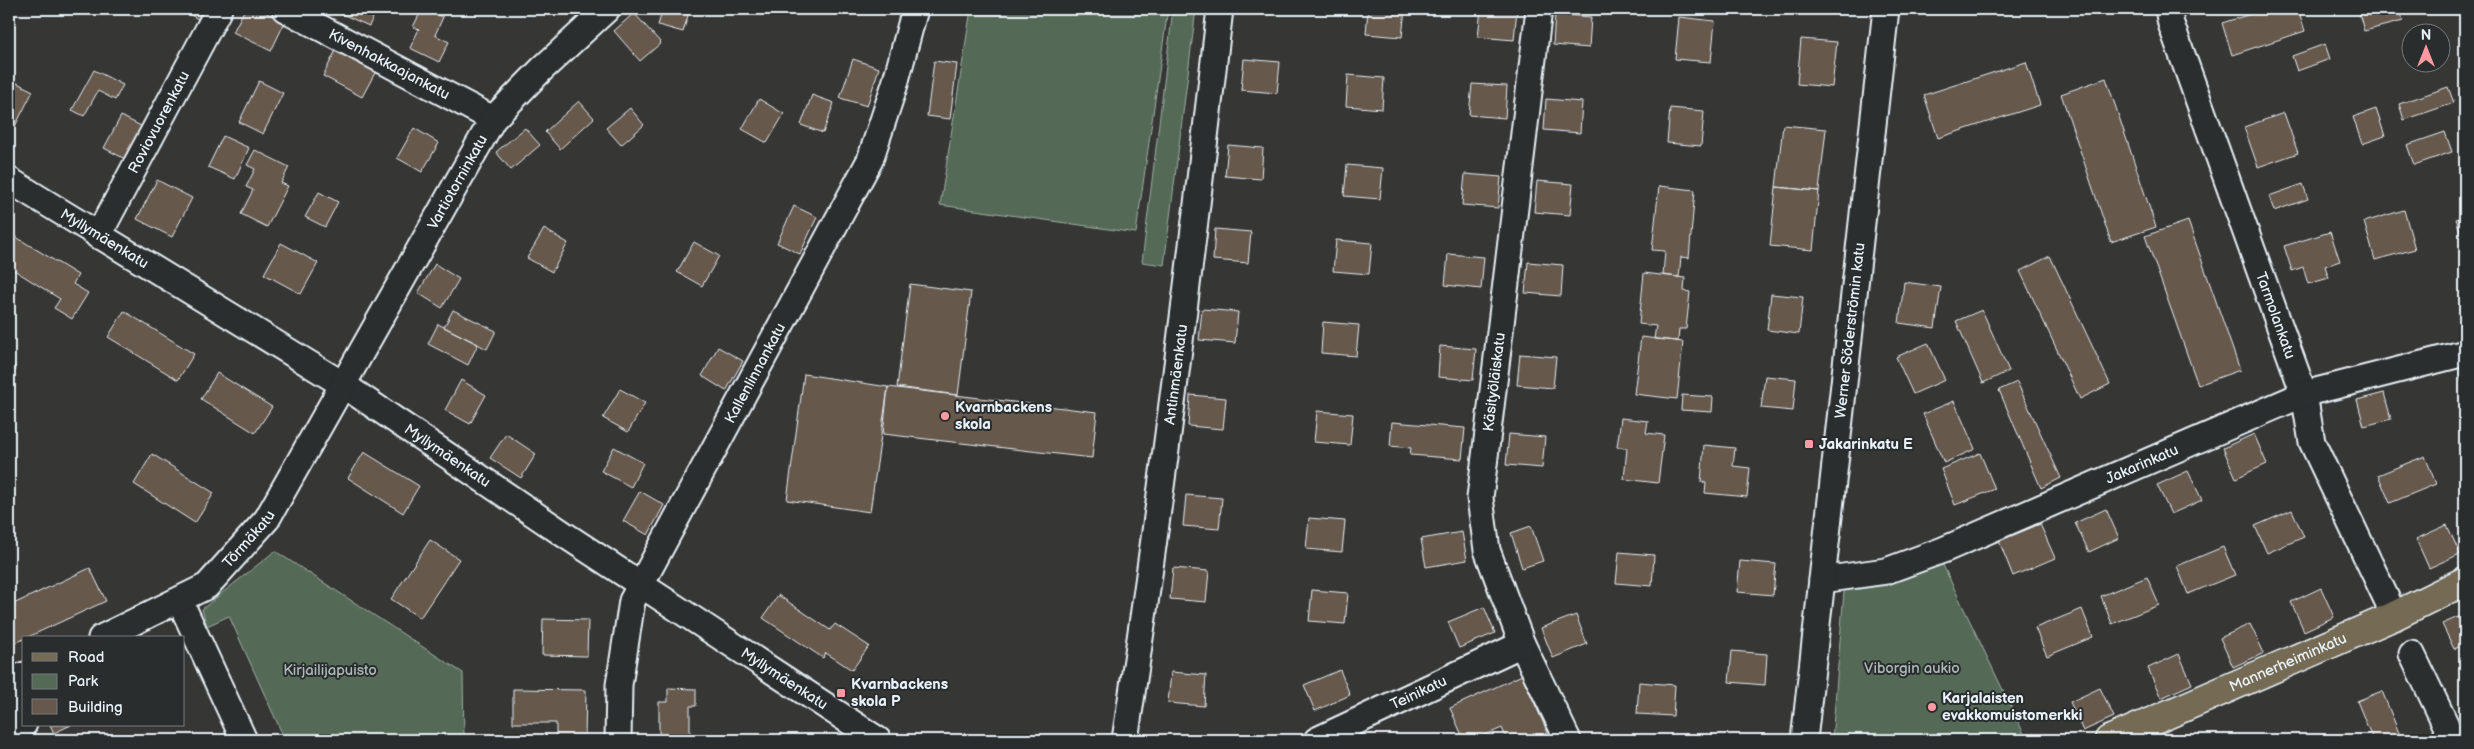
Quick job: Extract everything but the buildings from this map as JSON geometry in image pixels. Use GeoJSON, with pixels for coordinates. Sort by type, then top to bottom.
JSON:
{"type":"FeatureCollection","features":[{"type":"Feature","properties":{"kind":"main road","name":"Mannerheiminkatu"},"geometry":{"type":"LineString","coordinates":[[2109,740],[2465,582]]}},
{"type":"Feature","properties":{"kind":"street","name":"Roviovuorenkatu"},"geometry":{"type":"LineString","coordinates":[[98,236],[219,9]]}},
{"type":"Feature","properties":{"kind":"street","name":"Kivenhakkaajankatu"},"geometry":{"type":"LineString","coordinates":[[285,9],[493,119]]}},
{"type":"Feature","properties":{"kind":"street","name":"Vartiotorninkatu"},"geometry":{"type":"LineString","coordinates":[[342,384],[493,119],[542,69],[607,9]]}},
{"type":"Feature","properties":{"kind":"street","name":"Kallenlinnankatu"},"geometry":{"type":"LineString","coordinates":[[618,740],[619,685],[627,622],[632,601],[870,160],[895,84],[915,9]]}},
{"type":"Feature","properties":{"kind":"street","name":"Antinmäenkatu"},"geometry":{"type":"LineString","coordinates":[[1125,740],[1148,590],[1187,297],[1220,9]]}},
{"type":"Feature","properties":{"kind":"street","name":"Käsityöläiskatu"},"geometry":{"type":"LineString","coordinates":[[1539,9],[1480,498],[1487,550],[1522,644],[1568,740]]}},
{"type":"Feature","properties":{"kind":"street","name":"Werner Söderströmin katu"},"geometry":{"type":"LineString","coordinates":[[1804,740],[1886,9]]}},
{"type":"Feature","properties":{"kind":"street","name":"Tarmolankatu"},"geometry":{"type":"LineString","coordinates":[[2168,9],[2304,394],[2312,442],[2388,602],[2392,616]]}},
{"type":"Feature","properties":{"kind":"street","name":"Myllymäenkatu"},"geometry":{"type":"LineString","coordinates":[[10,180],[98,236],[342,384],[565,535],[641,582],[878,740]]}},
{"type":"Feature","properties":{"kind":"street","name":"Jakarinkatu"},"geometry":{"type":"LineString","coordinates":[[1822,580],[1886,571],[1943,550],[2304,394],[2465,353]]}},
{"type":"Feature","properties":{"kind":"street","name":"Törmäkatu"},"geometry":{"type":"LineString","coordinates":[[105,636],[180,601],[207,586],[267,519],[342,384]]}},
{"type":"Feature","properties":{"kind":"street"},"geometry":{"type":"LineString","coordinates":[[180,601],[244,740]]}},
{"type":"Feature","properties":{"kind":"street","name":"Teinikatu"},"geometry":{"type":"LineString","coordinates":[[1316,740],[1522,644]]}},
{"type":"Feature","properties":{"kind":"street"},"geometry":{"type":"LineString","coordinates":[[2412,654],[2453,740]]}},
{"type":"Feature","properties":{"kind":"street"},"geometry":{"type":"LineString","coordinates":[[9,683],[22,676]]}},
{"type":"Feature","properties":{"kind":"street"},"geometry":{"type":"LineString","coordinates":[[9,691],[22,720]]}},
{"type":"Feature","properties":{"kind":"street"},"geometry":{"type":"LineString","coordinates":[[24,726],[31,740]]}},
{"type":"Feature","properties":{"kind":"green space"},"geometry":{"type":"Polygon","coordinates":[[[971,9],[1168,9],[1136,233],[940,205],[971,9]]]}},
{"type":"Feature","properties":{"kind":"green space"},"geometry":{"type":"Polygon","coordinates":[[[1173,9],[1196,9],[1164,265],[1142,262],[1173,9]]]}},
{"type":"Feature","properties":{"kind":"green space","name":"Kirjailijapuisto"},"geometry":{"type":"Polygon","coordinates":[[[275,551],[463,673],[464,740],[285,740],[229,616],[207,626],[202,609],[275,551]]]}},
{"type":"Feature","properties":{"kind":"green space","name":"Viborgin aukio"},"geometry":{"type":"Polygon","coordinates":[[[1942,563],[2027,740],[1832,740],[1844,591],[1888,585],[1942,563]]]}},
{"type":"Feature","properties":{"kind":"place","name":"Kvarnbackens skola"},"geometry":{"type":"Point","coordinates":[945,416]}},
{"type":"Feature","properties":{"kind":"place","name":"Jakarinkatu E"},"geometry":{"type":"Point","coordinates":[1809,444]}},
{"type":"Feature","properties":{"kind":"place","name":"Kvarnbackens skola P"},"geometry":{"type":"Point","coordinates":[841,693]}},
{"type":"Feature","properties":{"kind":"place","name":"Karjalaisten evakkomuistomerkki"},"geometry":{"type":"Point","coordinates":[1932,707]}}]}
